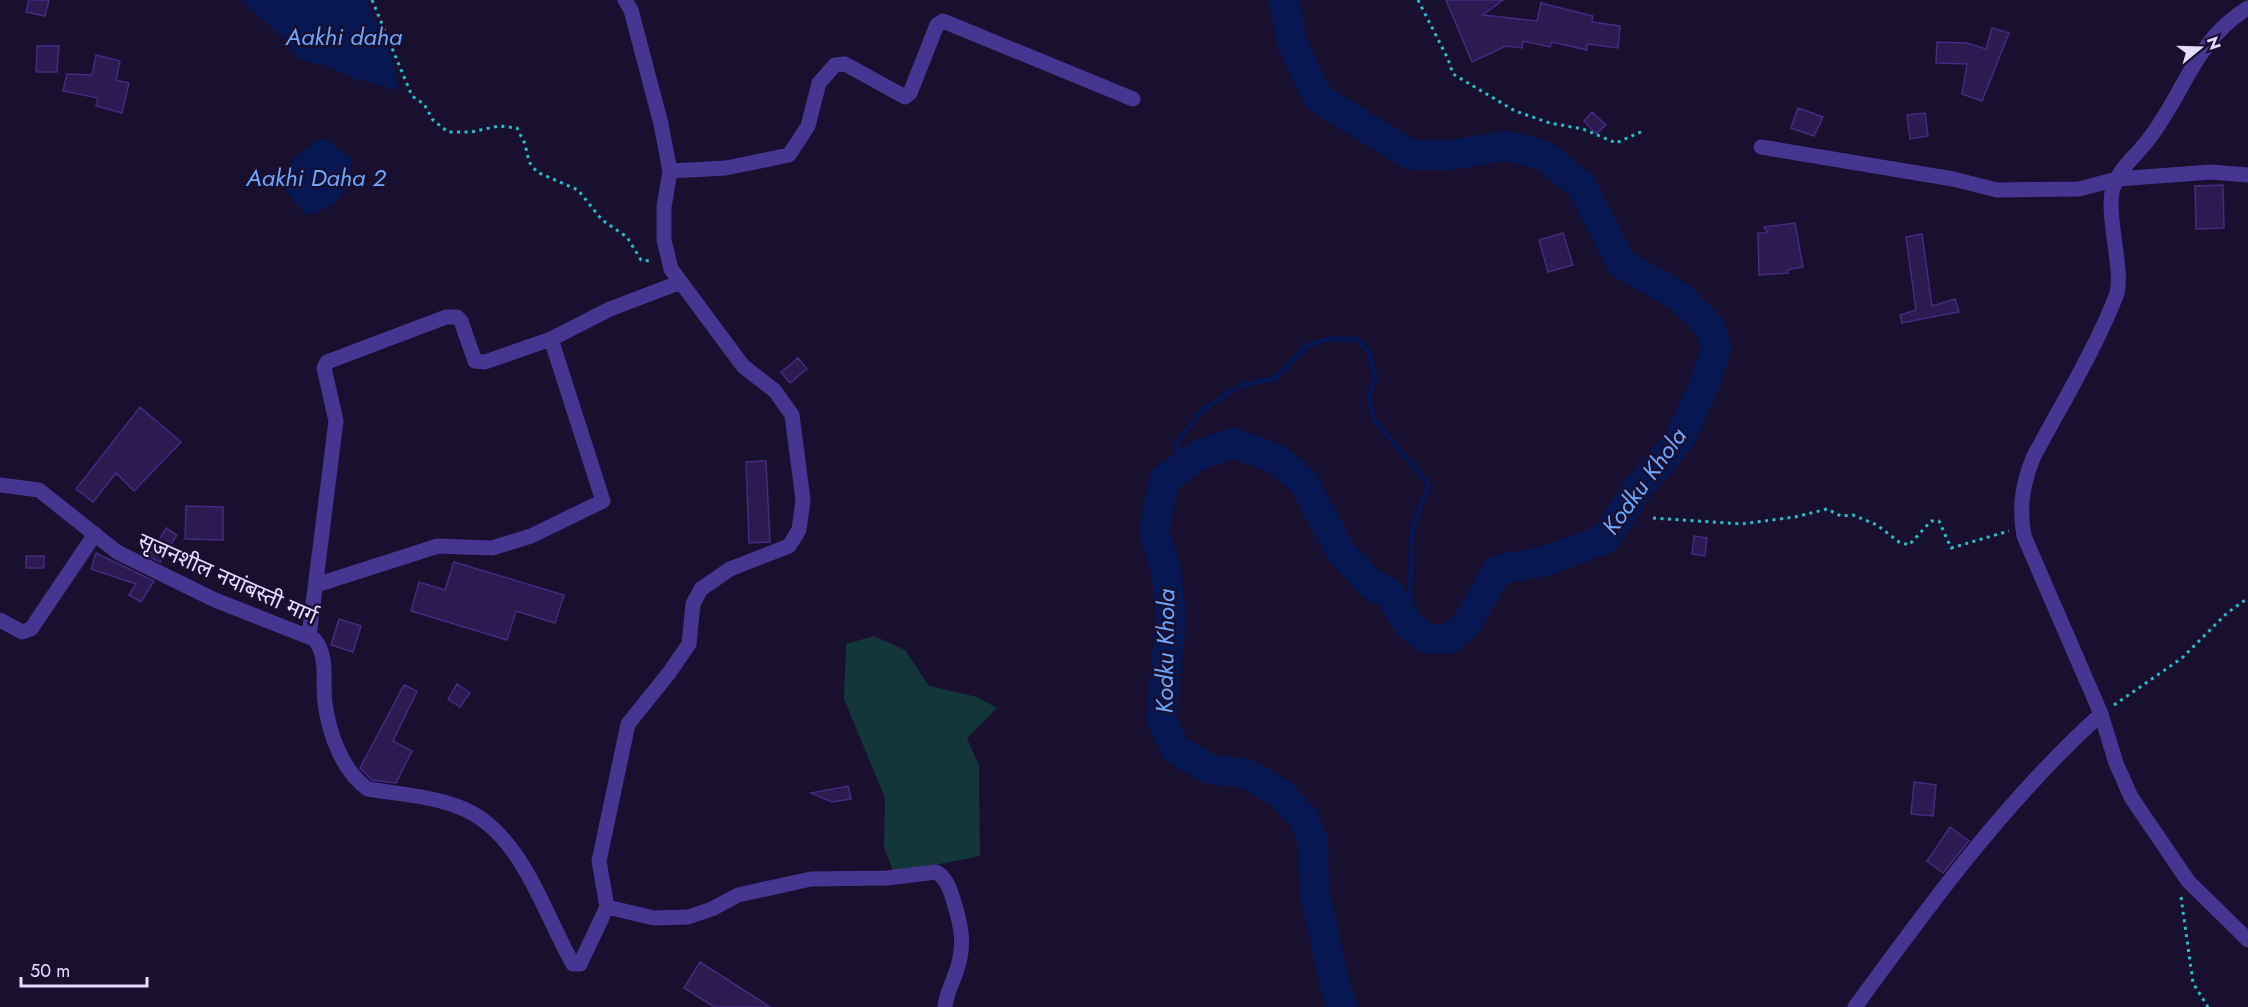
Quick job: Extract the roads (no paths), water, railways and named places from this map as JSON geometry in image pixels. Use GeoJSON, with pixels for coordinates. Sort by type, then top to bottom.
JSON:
{"type":"FeatureCollection","features":[{"type":"Feature","properties":{"kind":"street"},"geometry":{"type":"LineString","coordinates":[[625,0],[631,10],[670,171],[664,207],[664,240],[676,276],[743,366],[775,390],[792,415],[803,500],[799,530],[789,546],[730,569],[701,589],[693,604],[688,644],[669,673],[628,724],[599,861],[607,907],[654,918],[688,917],[712,909],[738,896],[793,882],[839,877],[886,878],[936,872],[942,875],[950,890],[963,933],[957,971],[948,989],[945,1007]]}},
{"type":"Feature","properties":{"kind":"street"},"geometry":{"type":"LineString","coordinates":[[2248,8],[2226,21],[2205,47],[2161,121],[2120,173],[2113,189],[2112,222],[2117,293],[2033,458],[2023,484],[2020,512],[2024,536],[2101,714],[2116,763],[2131,797],[2188,881],[2248,940]]}},
{"type":"Feature","properties":{"kind":"street"},"geometry":{"type":"LineString","coordinates":[[670,171],[726,168],[789,155],[808,126],[819,83],[835,65],[845,64],[905,97],[910,93],[937,25],[943,21],[1133,99]]}},
{"type":"Feature","properties":{"kind":"street"},"geometry":{"type":"LineString","coordinates":[[1761,147],[1953,179],[1997,190],[2079,189],[2120,173],[2211,172],[2248,175]]}},
{"type":"Feature","properties":{"kind":"street"},"geometry":{"type":"LineString","coordinates":[[309,636],[336,421],[324,368],[327,362],[446,317],[458,317],[477,363],[551,339],[676,276]]}},
{"type":"Feature","properties":{"kind":"street"},"geometry":{"type":"LineString","coordinates":[[316,585],[438,546],[492,548],[531,536],[603,501],[551,339]]}},
{"type":"Feature","properties":{"kind":"street","name":"सृजनशील नयांबस्ती मार्ग"},"geometry":{"type":"LineString","coordinates":[[0,485],[39,490],[117,552],[215,600],[309,636],[318,644],[322,653],[325,703],[332,732],[345,764],[356,781],[368,789],[459,807],[478,818],[513,849],[573,964],[580,964],[607,907]]}},
{"type":"Feature","properties":{"kind":"street"},"geometry":{"type":"LineString","coordinates":[[0,620],[22,632],[31,629],[95,534]]}},
{"type":"Feature","properties":{"kind":"street"},"geometry":{"type":"LineString","coordinates":[[1855,1007],[2015,799],[2056,754],[2101,714]]}},
{"type":"Feature","properties":{"kind":"water","name":"Aakhi daha"},"geometry":{"type":"Polygon","coordinates":[[[241,0],[366,0],[392,57],[399,90],[352,78],[327,66],[299,60],[282,37],[241,0]]]}},
{"type":"Feature","properties":{"kind":"water","name":"Aakhi Daha 2"},"geometry":{"type":"Polygon","coordinates":[[[323,137],[352,160],[350,172],[344,190],[334,203],[306,215],[282,186],[287,169],[296,157],[323,137]]]}},
{"type":"Feature","properties":{"kind":"waterway","name":"Kodku Khola"},"geometry":{"type":"LineString","coordinates":[[1284,0],[1292,43],[1318,98],[1411,155],[1449,155],[1507,146],[1543,155],[1580,184],[1622,264],[1679,296],[1710,327],[1716,348],[1706,380],[1680,439],[1639,487],[1605,539],[1545,561],[1498,570],[1466,625],[1449,639],[1427,639],[1409,625],[1388,592],[1373,586],[1340,551],[1304,482],[1277,459],[1234,443],[1197,456],[1164,480],[1154,532],[1166,570],[1171,617],[1161,719],[1175,749],[1209,769],[1247,774],[1280,793],[1304,819],[1313,842],[1314,890],[1336,990],[1343,1007]]}},
{"type":"Feature","properties":{"kind":"waterway"},"geometry":{"type":"LineString","coordinates":[[1177,471],[1176,443],[1203,409],[1242,385],[1276,378],[1306,346],[1327,339],[1357,339],[1370,354],[1375,379],[1369,398],[1374,419],[1429,485],[1412,529],[1409,625]]}}]}
